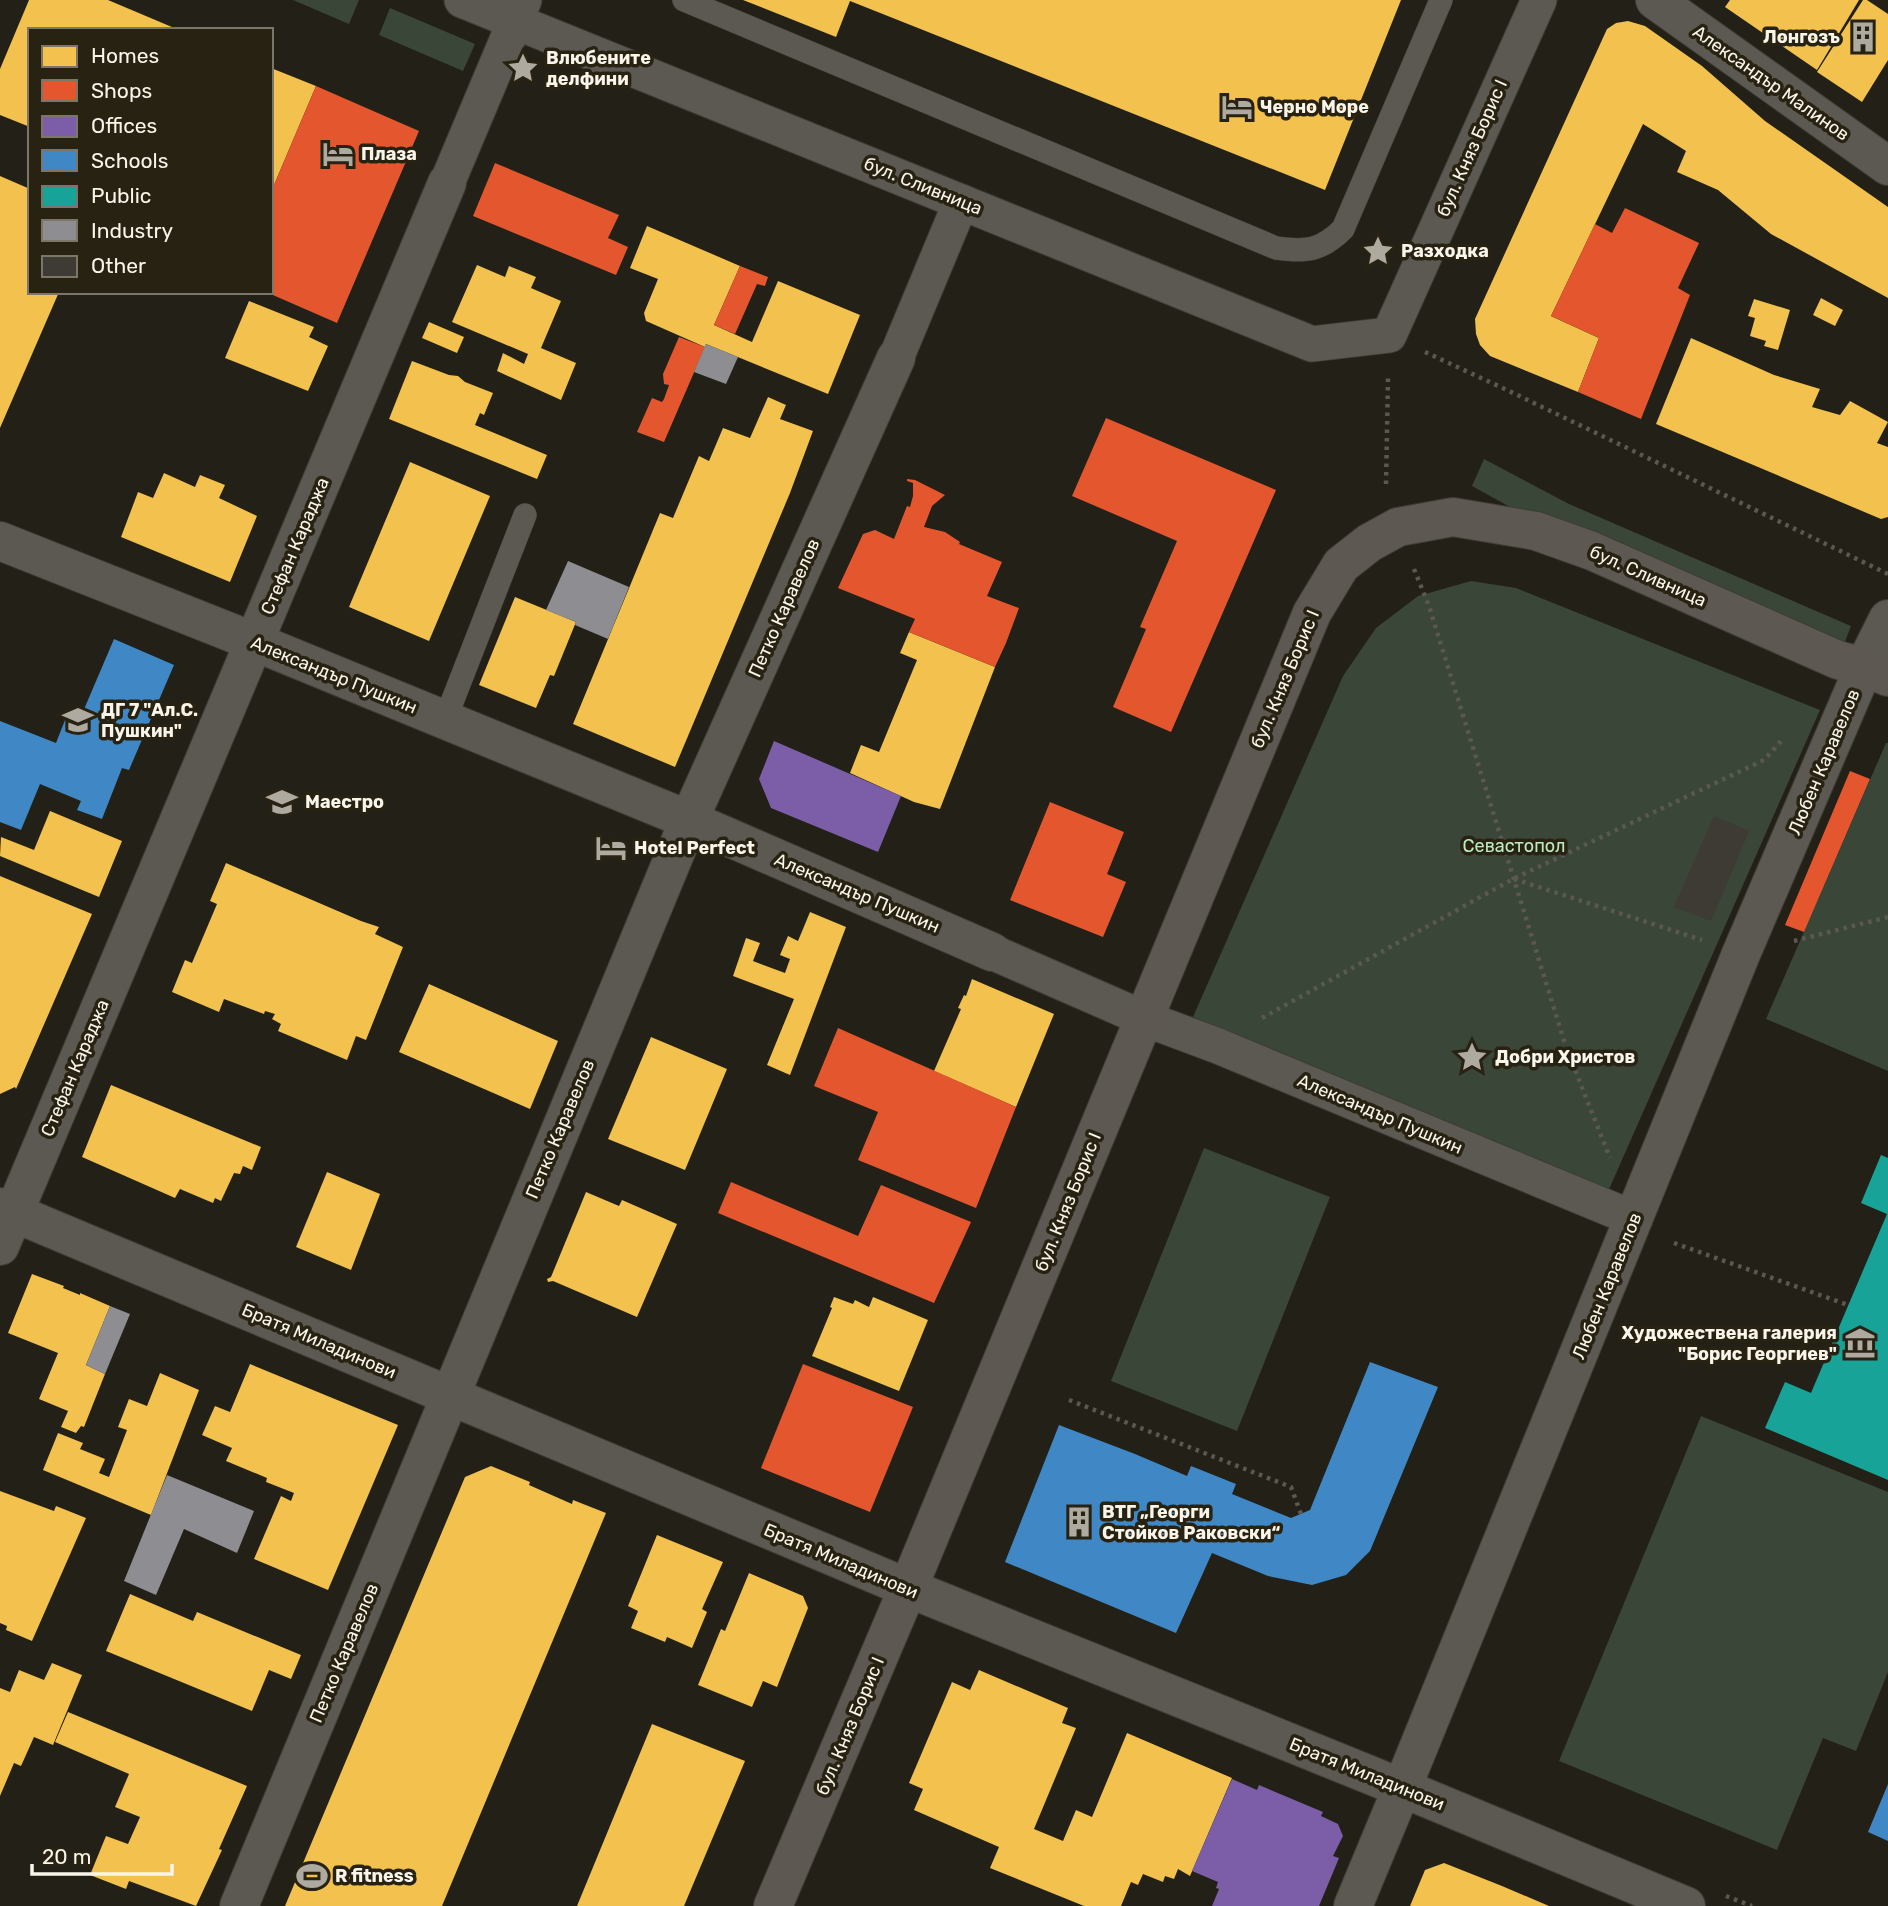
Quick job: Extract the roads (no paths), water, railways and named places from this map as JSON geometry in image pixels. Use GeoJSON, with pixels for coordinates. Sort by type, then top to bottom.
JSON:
{"type":"FeatureCollection","features":[{"type":"Feature","properties":{"kind":"main road","name":"бул. Сливница"},"geometry":{"type":"LineString","coordinates":[[1398,527],[1453,517],[1536,531],[1592,551],[1838,660],[1876,672]]}},
{"type":"Feature","properties":{"kind":"main road","name":"бул. Княз Борис I"},"geometry":{"type":"LineString","coordinates":[[774,1906],[1312,613],[1340,565],[1369,543],[1398,527]]}},
{"type":"Feature","properties":{"kind":"street","name":"бул. Сливница"},"geometry":{"type":"LineString","coordinates":[[462,0],[519,10],[961,202],[1312,344],[1388,335]]}},
{"type":"Feature","properties":{"kind":"street","name":"бул. Княз Борис I"},"geometry":{"type":"LineString","coordinates":[[1388,335],[1539,0]]}},
{"type":"Feature","properties":{"kind":"street","name":"Александър Малинов"},"geometry":{"type":"LineString","coordinates":[[1655,0],[1888,166]]}},
{"type":"Feature","properties":{"kind":"street","name":"Стефан Караджа"},"geometry":{"type":"LineString","coordinates":[[5,1222],[255,642],[519,10]]}},
{"type":"Feature","properties":{"kind":"street"},"geometry":{"type":"LineString","coordinates":[[896,358],[961,202]]}},
{"type":"Feature","properties":{"kind":"street","name":"Петко Каравелов"},"geometry":{"type":"LineString","coordinates":[[239,1906],[689,820],[896,358]]}},
{"type":"Feature","properties":{"kind":"street","name":"Александър Пушкин"},"geometry":{"type":"LineString","coordinates":[[0,541],[689,820],[1143,1018],[1218,1046],[1634,1219]]}},
{"type":"Feature","properties":{"kind":"street","name":"Любен Каравелов"},"geometry":{"type":"LineString","coordinates":[[1353,1906],[1741,954],[1876,672],[1888,619]]}},
{"type":"Feature","properties":{"kind":"street","name":"Братя Миладинови"},"geometry":{"type":"LineString","coordinates":[[5,1222],[450,1396],[908,1588],[1686,1906]]}},
{"type":"Feature","properties":{"kind":"lane"},"geometry":{"type":"LineString","coordinates":[[684,0],[1276,248],[1298,251],[1320,246],[1332,240],[1343,229],[1441,0]]}},
{"type":"Feature","properties":{"kind":"lane"},"geometry":{"type":"LineString","coordinates":[[446,720],[524,515]]}},
{"type":"Feature","properties":{"kind":"place","name":"Лонгозъ"},"geometry":{"type":"Point","coordinates":[1863,37]}},
{"type":"Feature","properties":{"kind":"place","name":"Влюбените делфини"},"geometry":{"type":"Point","coordinates":[523,68]}},
{"type":"Feature","properties":{"kind":"place","name":"Черно Море"},"geometry":{"type":"Point","coordinates":[1237,107]}},
{"type":"Feature","properties":{"kind":"place","name":"Плаза"},"geometry":{"type":"Point","coordinates":[338,154]}},
{"type":"Feature","properties":{"kind":"place","name":"Разходка"},"geometry":{"type":"Point","coordinates":[1378,251]}},
{"type":"Feature","properties":{"kind":"place","name":"ДГ 7 \"Ал.С. Пушкин\""},"geometry":{"type":"Point","coordinates":[78,720]}},
{"type":"Feature","properties":{"kind":"place","name":"Маестро"},"geometry":{"type":"Point","coordinates":[282,802]}},
{"type":"Feature","properties":{"kind":"place","name":"Hotel Perfect"},"geometry":{"type":"Point","coordinates":[611,848]}},
{"type":"Feature","properties":{"kind":"place","name":"Добри Христов"},"geometry":{"type":"Point","coordinates":[1472,1057]}},
{"type":"Feature","properties":{"kind":"place","name":"Художествена галерия \"Борис Георгиев\""},"geometry":{"type":"Point","coordinates":[1860,1343]}},
{"type":"Feature","properties":{"kind":"place","name":"ВТГ „Георги Стойков Раковски“"},"geometry":{"type":"Point","coordinates":[1079,1522]}},
{"type":"Feature","properties":{"kind":"place","name":"R fitness"},"geometry":{"type":"Point","coordinates":[312,1876]}},
{"type":"Feature","properties":{"kind":"park label","name":"Севастопол"},"geometry":{"type":"Point","coordinates":[1514,846]}}]}
